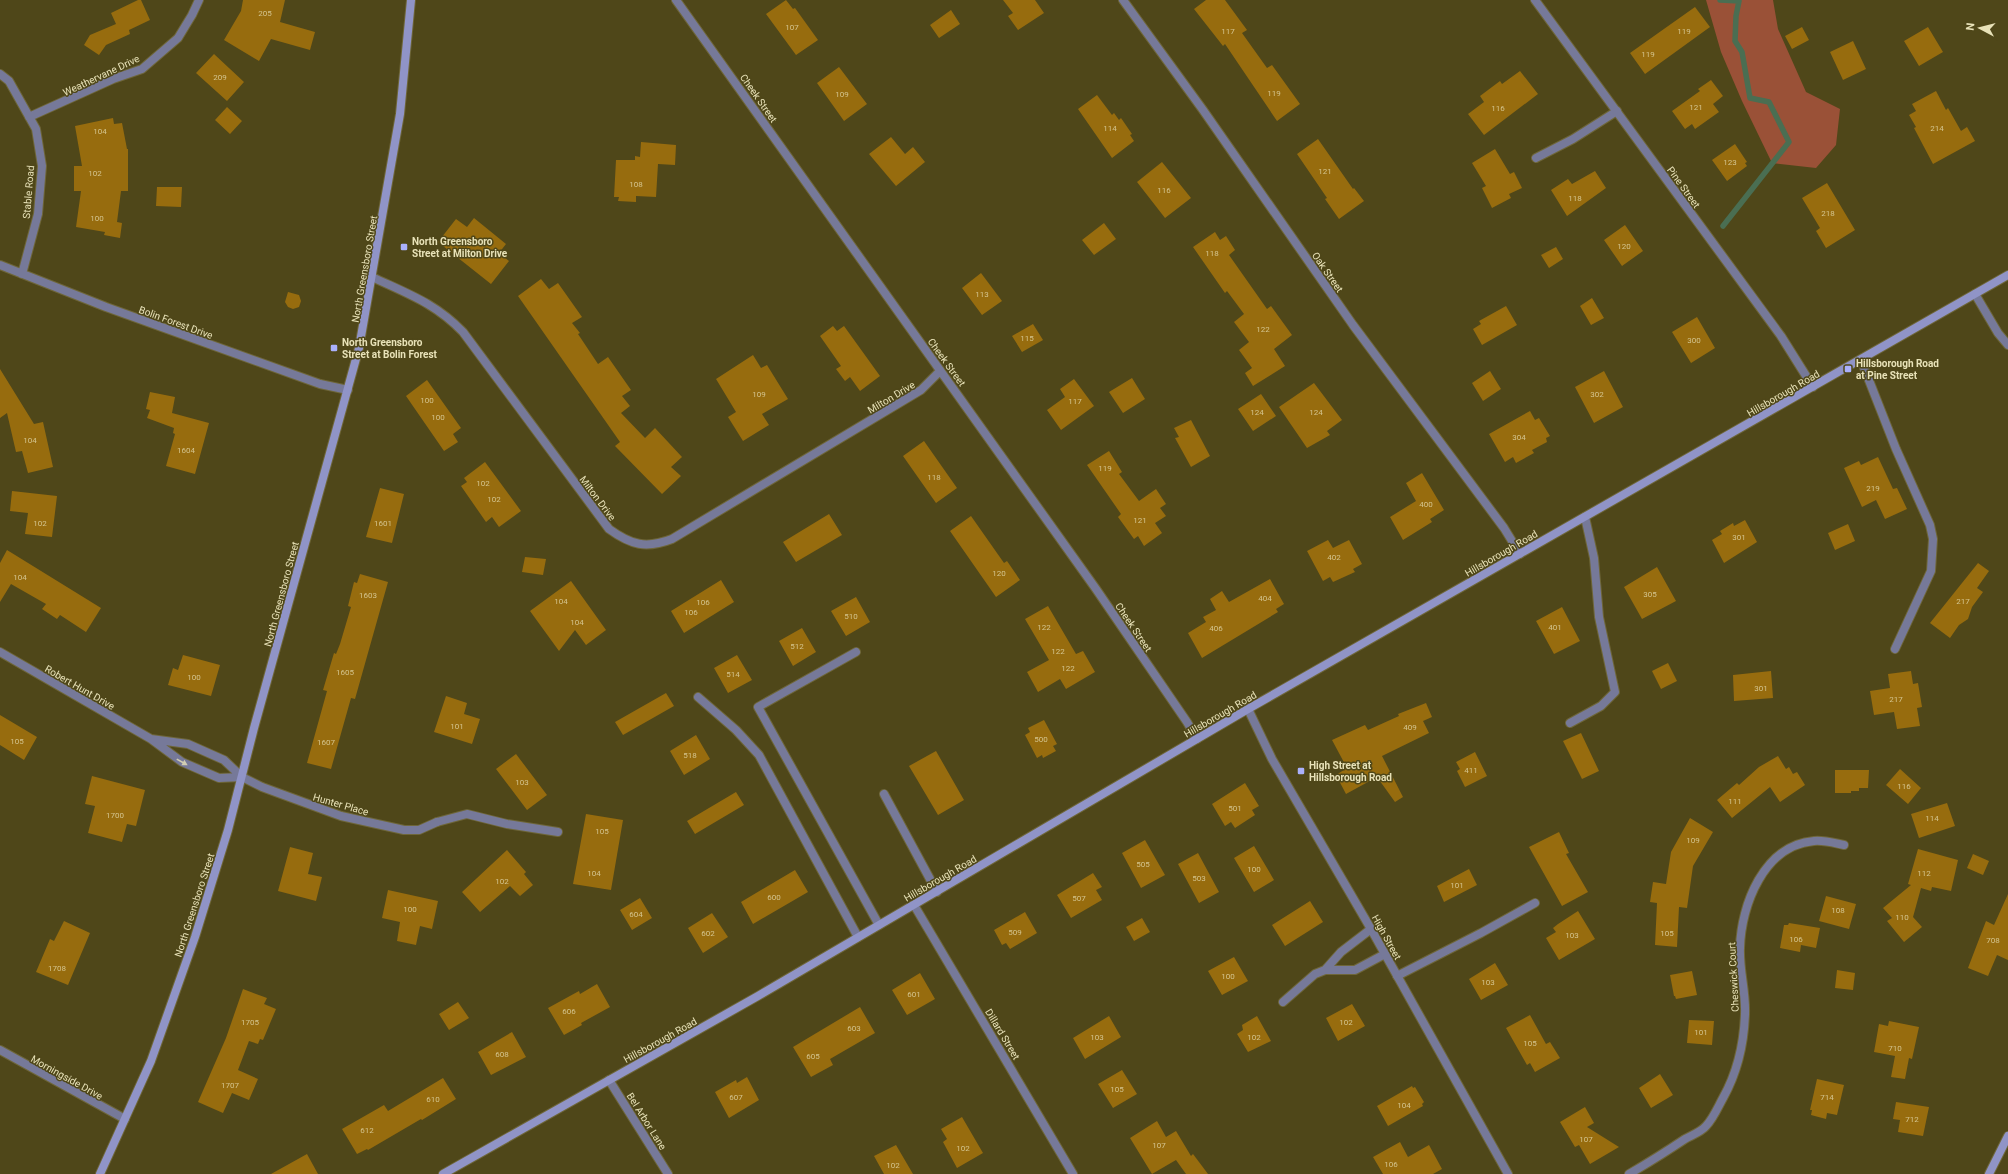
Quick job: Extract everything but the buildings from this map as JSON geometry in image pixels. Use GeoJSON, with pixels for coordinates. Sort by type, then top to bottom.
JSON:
{"type":"FeatureCollection","features":[{"type":"Feature","properties":{"kind":"street"},"geometry":{"type":"LineString","coordinates":[[189,0],[198,2]]}},
{"type":"Feature","properties":{"kind":"street","name":"North Greensboro Street"},"geometry":{"type":"LineString","coordinates":[[100,1174],[151,1061],[196,937],[228,830],[348,390],[359,348],[400,114],[411,0]]}},
{"type":"Feature","properties":{"kind":"street","name":"Cheek Street"},"geometry":{"type":"LineString","coordinates":[[676,0],[1100,595],[1187,722],[1197,739]]}},
{"type":"Feature","properties":{"kind":"street","name":"Oak Street"},"geometry":{"type":"LineString","coordinates":[[1123,0],[1203,110],[1353,325],[1504,528],[1520,554]]}},
{"type":"Feature","properties":{"kind":"street","name":"Pine Street"},"geometry":{"type":"LineString","coordinates":[[1535,0],[1781,336],[1814,387]]}},
{"type":"Feature","properties":{"kind":"street","name":"Weathervane Drive"},"geometry":{"type":"LineString","coordinates":[[29,117],[113,79],[142,69],[178,38],[198,2]]}},
{"type":"Feature","properties":{"kind":"street","name":"Stable Road"},"geometry":{"type":"LineString","coordinates":[[0,74],[9,81],[36,129],[42,166],[38,214],[22,274]]}},
{"type":"Feature","properties":{"kind":"street"},"geometry":{"type":"LineString","coordinates":[[1536,158],[1617,111]]}},
{"type":"Feature","properties":{"kind":"street","name":"Bolin Forest Drive"},"geometry":{"type":"LineString","coordinates":[[0,265],[106,307],[312,382],[348,390]]}},
{"type":"Feature","properties":{"kind":"street","name":"Hillsborough Road"},"geometry":{"type":"LineString","coordinates":[[444,1174],[937,892],[1248,709],[2008,275]]}},
{"type":"Feature","properties":{"kind":"street","name":"Milton Drive"},"geometry":{"type":"LineString","coordinates":[[372,277],[427,303],[447,315],[463,332],[609,529],[624,540],[639,545],[658,544],[672,539],[921,390],[940,371]]}},
{"type":"Feature","properties":{"kind":"street"},"geometry":{"type":"LineString","coordinates":[[1975,294],[1998,334],[2008,345]]}},
{"type":"Feature","properties":{"kind":"street"},"geometry":{"type":"LineString","coordinates":[[1861,360],[1896,449],[1930,525],[1933,539],[1931,571],[1895,649]]}},
{"type":"Feature","properties":{"kind":"street"},"geometry":{"type":"LineString","coordinates":[[1570,723],[1601,706],[1615,692],[1599,617],[1594,558],[1585,517]]}},
{"type":"Feature","properties":{"kind":"street","name":"Robert Hunt Drive"},"geometry":{"type":"LineString","coordinates":[[0,652],[150,739],[182,762],[219,778],[242,777]]}},
{"type":"Feature","properties":{"kind":"street"},"geometry":{"type":"LineString","coordinates":[[856,652],[758,707],[879,925]]}},
{"type":"Feature","properties":{"kind":"street"},"geometry":{"type":"LineString","coordinates":[[698,697],[736,730],[759,755],[858,937]]}},
{"type":"Feature","properties":{"kind":"street","name":"High Street"},"geometry":{"type":"LineString","coordinates":[[1248,709],[1272,759],[1371,929],[1508,1174]]}},
{"type":"Feature","properties":{"kind":"street","name":"Robert Hunt Drive"},"geometry":{"type":"LineString","coordinates":[[150,739],[188,744],[224,760],[242,777]]}},
{"type":"Feature","properties":{"kind":"street","name":"Hunter Place"},"geometry":{"type":"LineString","coordinates":[[242,777],[279,794],[341,816],[404,830],[419,830],[437,822],[467,814],[507,824],[558,832]]}},
{"type":"Feature","properties":{"kind":"street"},"geometry":{"type":"LineString","coordinates":[[884,794],[937,892]]}},
{"type":"Feature","properties":{"kind":"street","name":"Cheswick Court"},"geometry":{"type":"LineString","coordinates":[[1629,1174],[1706,1127],[1724,1097],[1742,1046],[1745,1015],[1745,992],[1740,950],[1741,927],[1746,905],[1756,884],[1766,869],[1780,855],[1800,844],[1814,841],[1844,845]]}},
{"type":"Feature","properties":{"kind":"street"},"geometry":{"type":"LineString","coordinates":[[1397,976],[1481,933],[1535,903]]}},
{"type":"Feature","properties":{"kind":"street","name":"Dillard Street"},"geometry":{"type":"LineString","coordinates":[[914,905],[1073,1174]]}},
{"type":"Feature","properties":{"kind":"street"},"geometry":{"type":"LineString","coordinates":[[1283,1002],[1315,974],[1324,970],[1341,952],[1371,929]]}},
{"type":"Feature","properties":{"kind":"street"},"geometry":{"type":"LineString","coordinates":[[1324,970],[1354,970],[1385,954]]}},
{"type":"Feature","properties":{"kind":"street","name":"Morningside Drive"},"geometry":{"type":"LineString","coordinates":[[0,1050],[125,1119]]}},
{"type":"Feature","properties":{"kind":"street","name":"Bel Arbor Lane"},"geometry":{"type":"LineString","coordinates":[[609,1080],[668,1174]]}},
{"type":"Feature","properties":{"kind":"street"},"geometry":{"type":"LineString","coordinates":[[1990,1174],[2008,1136]]}},
{"type":"Feature","properties":{"kind":"shaded area"},"geometry":{"type":"Polygon","coordinates":[[[1706,0],[1773,0],[1778,29],[1806,92],[1840,109],[1836,145],[1816,168],[1772,163],[1742,101],[1721,52],[1706,0]]]}},
{"type":"Feature","properties":{"kind":"waterway"},"geometry":{"type":"LineString","coordinates":[[1720,0],[1739,1],[1736,16],[1735,41],[1742,52],[1750,98],[1769,102],[1789,142],[1723,226]]}},
{"type":"Feature","properties":{"kind":"place","name":"North Greensboro Street at Milton Drive"},"geometry":{"type":"Point","coordinates":[404,247]}},
{"type":"Feature","properties":{"kind":"place","name":"North Greensboro Street at Bolin Forest"},"geometry":{"type":"Point","coordinates":[334,348]}},
{"type":"Feature","properties":{"kind":"place","name":"Hillsborough Road at Pine Street"},"geometry":{"type":"Point","coordinates":[1848,369]}},
{"type":"Feature","properties":{"kind":"place","name":"High Street at Hillsborough Road"},"geometry":{"type":"Point","coordinates":[1301,771]}}]}
